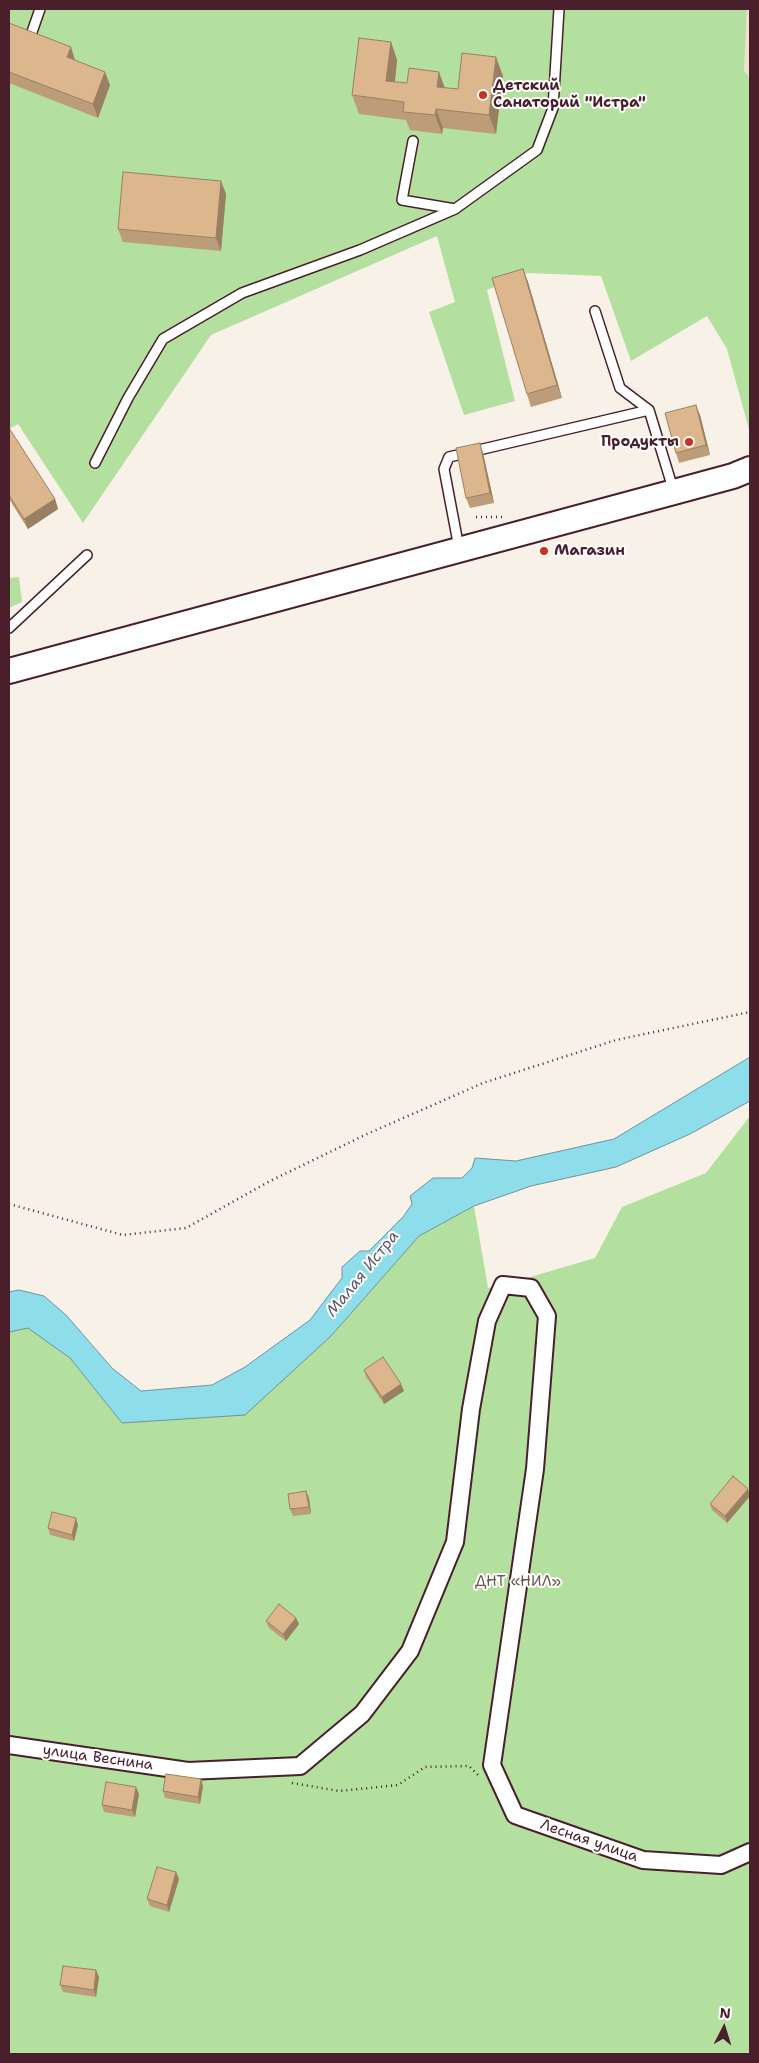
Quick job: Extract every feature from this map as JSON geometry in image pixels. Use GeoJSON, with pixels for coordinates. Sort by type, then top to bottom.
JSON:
{"type":"FeatureCollection","features":[{"type":"Feature","properties":{"kind":"main road"},"geometry":{"type":"LineString","coordinates":[[9,671],[460,551],[732,476],[750,469]]}},
{"type":"Feature","properties":{"kind":"street","name":"улица Веснина"},"geometry":{"type":"LineString","coordinates":[[9,1745],[188,1771],[300,1766],[362,1714],[410,1651],[455,1542],[470,1409],[487,1321],[503,1286],[531,1288],[547,1316],[535,1469],[492,1766],[515,1815]]}},
{"type":"Feature","properties":{"kind":"street","name":"Лесная улица"},"geometry":{"type":"LineString","coordinates":[[515,1815],[643,1860],[721,1865],[750,1852]]}},
{"type":"Feature","properties":{"kind":"lane"},"geometry":{"type":"LineString","coordinates":[[32,32],[40,9]]}},
{"type":"Feature","properties":{"kind":"lane"},"geometry":{"type":"LineString","coordinates":[[95,464],[128,398],[163,340],[242,294],[360,250],[455,209],[537,150],[552,108],[559,9]]}},
{"type":"Feature","properties":{"kind":"lane"},"geometry":{"type":"LineString","coordinates":[[413,141],[402,200],[455,209]]}},
{"type":"Feature","properties":{"kind":"lane"},"geometry":{"type":"LineString","coordinates":[[595,311],[620,388],[649,410],[674,492]]}},
{"type":"Feature","properties":{"kind":"lane"},"geometry":{"type":"LineString","coordinates":[[460,551],[444,469],[450,457],[649,410]]}},
{"type":"Feature","properties":{"kind":"lane"},"geometry":{"type":"LineString","coordinates":[[9,628],[87,555]]}},
{"type":"Feature","properties":{"kind":"path"},"geometry":{"type":"LineString","coordinates":[[9,1204],[123,1235],[186,1228],[270,1181],[367,1134],[483,1083],[616,1040],[750,1012]]}},
{"type":"Feature","properties":{"kind":"path"},"geometry":{"type":"LineString","coordinates":[[283,1782],[339,1791],[398,1785],[425,1767],[469,1766],[482,1780]]}},
{"type":"Feature","properties":{"kind":"shaded area"},"geometry":{"type":"Polygon","coordinates":[[[747,9],[750,9],[750,78],[744,71],[747,9]]]}},
{"type":"Feature","properties":{"kind":"green space"},"geometry":{"type":"Polygon","coordinates":[[[9,9],[747,9],[744,71],[750,78],[750,433],[727,349],[707,316],[631,361],[601,276],[528,273],[487,290],[515,401],[464,415],[429,312],[455,302],[437,236],[211,335],[83,523],[18,424],[9,429],[9,9]]]}},
{"type":"Feature","properties":{"kind":"green space"},"geometry":{"type":"Polygon","coordinates":[[[19,577],[22,602],[9,608],[9,578],[19,577]]]}},
{"type":"Feature","properties":{"kind":"green space","name":"ДНТ «НИЛ»"},"geometry":{"type":"Polygon","coordinates":[[[750,1116],[750,2054],[9,2054],[9,1332],[28,1327],[70,1358],[122,1423],[331,1336],[419,1236],[474,1206],[488,1288],[595,1258],[622,1207],[706,1173],[750,1116]]]}},
{"type":"Feature","properties":{"kind":"water","name":"Малая Истра"},"geometry":{"type":"Polygon","coordinates":[[[750,1057],[750,1101],[690,1134],[616,1167],[531,1186],[474,1206],[419,1236],[331,1336],[245,1415],[122,1423],[70,1358],[28,1328],[9,1332],[9,1292],[19,1290],[44,1296],[66,1315],[112,1368],[141,1391],[212,1385],[245,1367],[310,1320],[342,1278],[342,1267],[360,1251],[369,1251],[403,1217],[412,1204],[410,1196],[433,1178],[462,1178],[472,1168],[475,1158],[516,1161],[614,1139],[750,1057]]]}},
{"type":"Feature","properties":{"kind":"building"},"geometry":{"type":"Polygon","coordinates":[[[9,23],[71,47],[67,57],[105,72],[93,104],[9,72],[9,23]]]}},
{"type":"Feature","properties":{"kind":"building"},"geometry":{"type":"Polygon","coordinates":[[[359,38],[391,42],[386,81],[407,83],[409,68],[439,72],[437,87],[458,89],[462,53],[496,57],[489,115],[436,109],[435,115],[403,112],[404,102],[352,95],[359,38]]]}},
{"type":"Feature","properties":{"kind":"building"},"geometry":{"type":"Polygon","coordinates":[[[123,172],[221,181],[216,238],[118,229],[123,172]]]}},
{"type":"Feature","properties":{"kind":"building"},"geometry":{"type":"Polygon","coordinates":[[[523,269],[557,385],[527,394],[492,278],[523,269]]]}},
{"type":"Feature","properties":{"kind":"building"},"geometry":{"type":"Polygon","coordinates":[[[696,405],[706,445],[676,453],[665,413],[696,405]]]}},
{"type":"Feature","properties":{"kind":"building"},"geometry":{"type":"Polygon","coordinates":[[[9,428],[55,499],[24,519],[9,495],[9,428]]]}},
{"type":"Feature","properties":{"kind":"building"},"geometry":{"type":"Polygon","coordinates":[[[480,443],[490,493],[466,498],[456,448],[480,443]]]}},
{"type":"Feature","properties":{"kind":"building"},"geometry":{"type":"Polygon","coordinates":[[[383,1357],[401,1384],[382,1397],[364,1370],[383,1357]]]}},
{"type":"Feature","properties":{"kind":"building"},"geometry":{"type":"Polygon","coordinates":[[[733,1476],[748,1489],[725,1516],[710,1504],[733,1476]]]}},
{"type":"Feature","properties":{"kind":"building"},"geometry":{"type":"Polygon","coordinates":[[[306,1491],[309,1507],[290,1509],[288,1494],[306,1491]]]}},
{"type":"Feature","properties":{"kind":"building"},"geometry":{"type":"Polygon","coordinates":[[[52,1512],[76,1518],[72,1535],[48,1528],[52,1512]]]}},
{"type":"Feature","properties":{"kind":"building"},"geometry":{"type":"Polygon","coordinates":[[[279,1604],[296,1618],[283,1634],[266,1621],[279,1604]]]}},
{"type":"Feature","properties":{"kind":"building"},"geometry":{"type":"Polygon","coordinates":[[[166,1774],[201,1779],[198,1797],[163,1791],[166,1774]]]}},
{"type":"Feature","properties":{"kind":"building"},"geometry":{"type":"Polygon","coordinates":[[[106,1782],[136,1787],[132,1810],[102,1805],[106,1782]]]}},
{"type":"Feature","properties":{"kind":"building"},"geometry":{"type":"Polygon","coordinates":[[[157,1867],[176,1872],[167,1905],[147,1899],[157,1867]]]}},
{"type":"Feature","properties":{"kind":"building"},"geometry":{"type":"Polygon","coordinates":[[[63,1966],[96,1970],[94,1990],[60,1985],[63,1966]]]}},
{"type":"Feature","properties":{"kind":"place","name":"Детский Санаторий \"Истра\""},"geometry":{"type":"Point","coordinates":[483,95]}},
{"type":"Feature","properties":{"kind":"place","name":"Продукты"},"geometry":{"type":"Point","coordinates":[689,442]}},
{"type":"Feature","properties":{"kind":"place","name":"Магазин"},"geometry":{"type":"Point","coordinates":[544,551]}}]}
